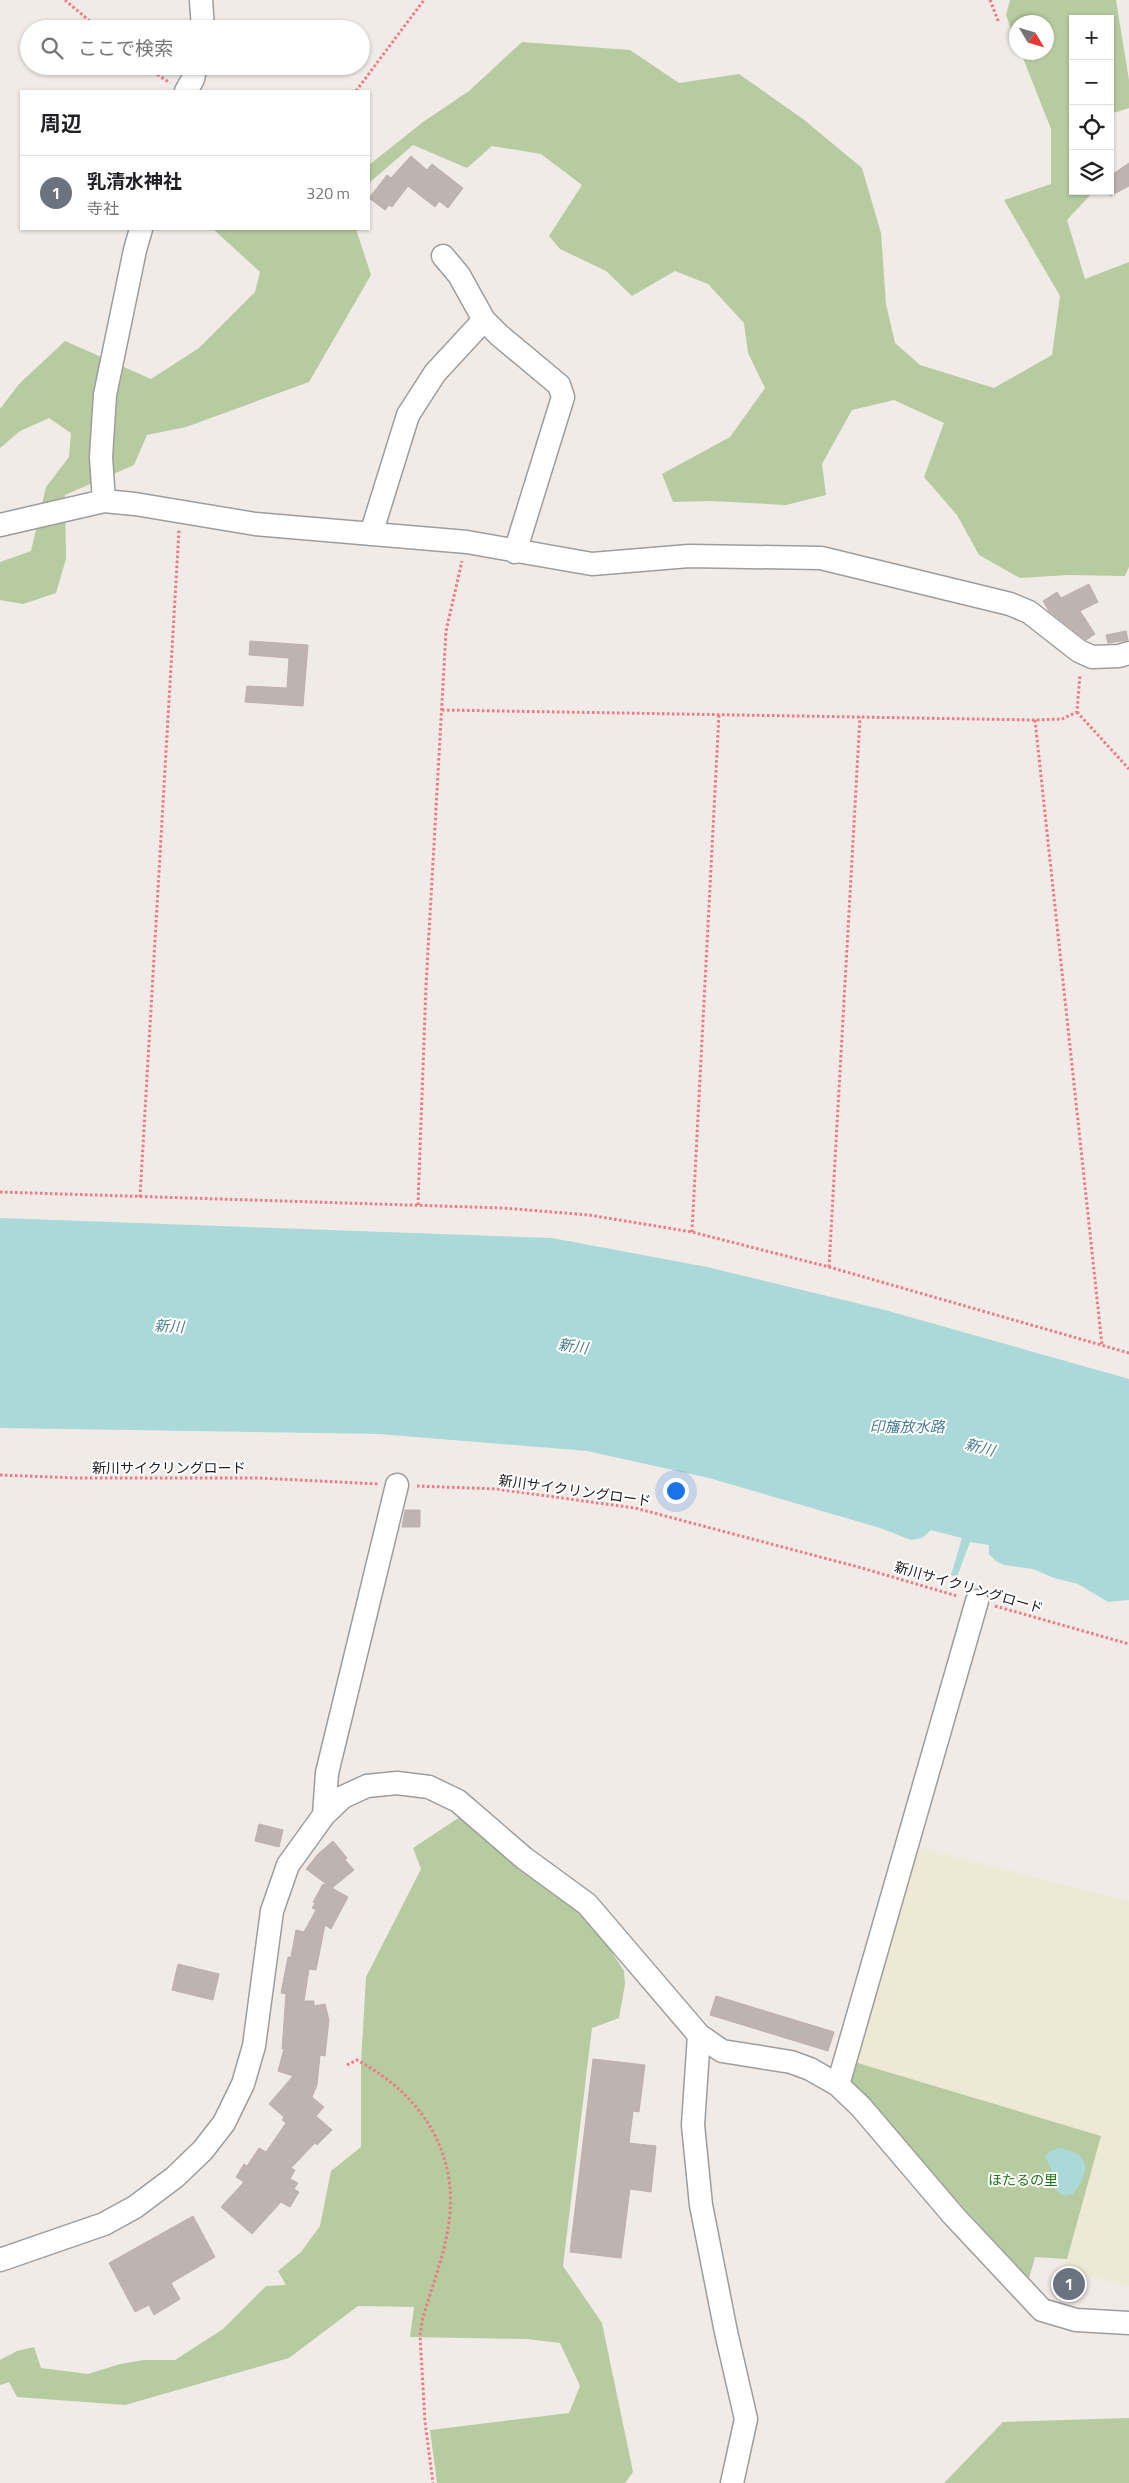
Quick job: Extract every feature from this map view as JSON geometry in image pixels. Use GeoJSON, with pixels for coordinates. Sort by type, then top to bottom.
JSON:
{"type":"FeatureCollection","features":[{"type":"Feature","properties":{"kind":"street"},"geometry":{"type":"LineString","coordinates":[[201,0],[202,20]]}},
{"type":"Feature","properties":{"kind":"street"},"geometry":{"type":"LineString","coordinates":[[180,89],[193,79],[194,75]]}},
{"type":"Feature","properties":{"kind":"street"},"geometry":{"type":"LineString","coordinates":[[104,501],[101,457],[105,396],[141,230]]}},
{"type":"Feature","properties":{"kind":"street"},"geometry":{"type":"LineString","coordinates":[[443,256],[459,275],[484,320],[499,335],[559,385],[563,398],[515,552]]}},
{"type":"Feature","properties":{"kind":"street"},"geometry":{"type":"LineString","coordinates":[[371,534],[408,415],[435,373],[484,320]]}},
{"type":"Feature","properties":{"kind":"street"},"geometry":{"type":"LineString","coordinates":[[0,525],[104,501],[135,504],[255,524],[466,542],[592,564],[689,556],[821,558],[1010,604],[1029,612],[1082,653],[1092,657],[1119,656],[1129,653]]}},
{"type":"Feature","properties":{"kind":"street"},"geometry":{"type":"LineString","coordinates":[[324,1815],[327,1773],[397,1485]]}},
{"type":"Feature","properties":{"kind":"street"},"geometry":{"type":"LineString","coordinates":[[838,2085],[977,1601]]}},
{"type":"Feature","properties":{"kind":"street"},"geometry":{"type":"LineString","coordinates":[[0,2260],[104,2224],[135,2207],[175,2177],[204,2150],[224,2123],[243,2084],[254,2046],[272,1911],[288,1865],[324,1815],[343,1797],[367,1786],[397,1783],[428,1787],[458,1801],[524,1858],[588,1904],[698,2036],[722,2051],[742,2056],[791,2062],[810,2069],[838,2085],[1030,2300],[1042,2310],[1076,2320],[1129,2323]]}},
{"type":"Feature","properties":{"kind":"street"},"geometry":{"type":"LineString","coordinates":[[698,2036],[693,2125],[702,2205],[726,2332],[746,2419],[732,2483]]}},
{"type":"Feature","properties":{"kind":"path"},"geometry":{"type":"LineString","coordinates":[[65,0],[88,20]]}},
{"type":"Feature","properties":{"kind":"path"},"geometry":{"type":"LineString","coordinates":[[370,72],[424,0]]}},
{"type":"Feature","properties":{"kind":"path"},"geometry":{"type":"LineString","coordinates":[[990,0],[999,23]]}},
{"type":"Feature","properties":{"kind":"path"},"geometry":{"type":"LineString","coordinates":[[159,75],[180,89]]}},
{"type":"Feature","properties":{"kind":"path"},"geometry":{"type":"LineString","coordinates":[[357,90],[368,75]]}},
{"type":"Feature","properties":{"kind":"path"},"geometry":{"type":"LineString","coordinates":[[140,1198],[180,512]]}},
{"type":"Feature","properties":{"kind":"path"},"geometry":{"type":"LineString","coordinates":[[418,1205],[426,986],[446,631],[466,542]]}},
{"type":"Feature","properties":{"kind":"path"},"geometry":{"type":"LineString","coordinates":[[1082,653],[1077,712],[1129,769]]}},
{"type":"Feature","properties":{"kind":"path"},"geometry":{"type":"LineString","coordinates":[[442,710],[1035,720],[1062,718],[1077,712]]}},
{"type":"Feature","properties":{"kind":"path"},"geometry":{"type":"LineString","coordinates":[[692,1232],[718,714]]}},
{"type":"Feature","properties":{"kind":"path"},"geometry":{"type":"LineString","coordinates":[[829,1266],[860,717]]}},
{"type":"Feature","properties":{"kind":"path"},"geometry":{"type":"LineString","coordinates":[[1035,720],[1102,1345]]}},
{"type":"Feature","properties":{"kind":"path"},"geometry":{"type":"LineString","coordinates":[[0,1192],[140,1198],[503,1208],[589,1215],[692,1232],[829,1266],[1129,1353]]}},
{"type":"Feature","properties":{"kind":"path","name":"新川サイクリングロード"},"geometry":{"type":"LineString","coordinates":[[0,1475],[76,1478],[259,1478],[496,1490],[635,1508],[843,1562],[1129,1644]]}},
{"type":"Feature","properties":{"kind":"path"},"geometry":{"type":"LineString","coordinates":[[347,2065],[357,2060],[370,2067],[416,2105],[428,2120],[438,2141],[447,2173],[450,2200],[449,2226],[422,2321],[420,2335],[425,2422],[433,2483]]}},
{"type":"Feature","properties":{"kind":"shaded area"},"geometry":{"type":"Polygon","coordinates":[[[909,1845],[1129,1901],[1129,2286],[1063,2270],[1101,2136],[851,2061],[909,1845]]]}},
{"type":"Feature","properties":{"kind":"green space"},"geometry":{"type":"Polygon","coordinates":[[[1010,0],[1116,0],[1129,80],[1129,108],[1114,113],[1114,15],[1069,15],[1069,195],[1090,195],[1067,220],[1085,279],[1129,262],[1129,567],[1125,576],[1068,575],[1020,578],[979,555],[957,515],[924,477],[944,423],[894,400],[852,410],[822,464],[826,495],[786,505],[711,501],[673,502],[662,474],[730,437],[765,388],[748,353],[744,323],[708,284],[675,271],[632,296],[606,271],[560,249],[549,236],[582,185],[541,154],[492,146],[467,168],[413,145],[370,182],[370,164],[423,122],[469,91],[522,42],[630,50],[679,83],[739,74],[803,119],[862,168],[881,233],[886,304],[895,343],[920,365],[994,388],[1052,355],[1060,296],[1004,200],[1051,184],[1051,129],[1024,60],[1054,60],[1054,15],[1009,15],[1009,23],[1006,15],[1010,0]]]}},
{"type":"Feature","properties":{"kind":"green space"},"geometry":{"type":"Polygon","coordinates":[[[214,230],[356,230],[371,275],[309,382],[186,427],[147,435],[134,465],[65,495],[66,559],[56,593],[23,604],[0,600],[0,562],[31,551],[46,487],[69,457],[71,433],[49,418],[20,431],[0,448],[0,409],[19,384],[65,341],[151,379],[199,348],[255,292],[260,272],[214,230]]]}},
{"type":"Feature","properties":{"kind":"green space"},"geometry":{"type":"Polygon","coordinates":[[[463,1815],[503,1855],[584,1909],[624,1971],[625,1984],[619,2018],[592,2028],[563,2266],[602,2323],[633,2472],[625,2483],[437,2483],[430,2430],[569,2413],[580,2386],[560,2343],[527,2339],[410,2337],[414,2307],[358,2306],[289,2358],[125,2405],[17,2397],[9,2382],[0,2385],[0,2360],[17,2351],[34,2347],[41,2368],[88,2374],[120,2364],[144,2360],[175,2360],[223,2329],[266,2286],[286,2285],[278,2271],[301,2252],[320,2226],[331,2171],[361,2147],[361,2063],[366,1977],[421,1869],[413,1848],[463,1815]]]}},
{"type":"Feature","properties":{"kind":"green space","name":"ほたるの里"},"geometry":{"type":"Polygon","coordinates":[[[851,2061],[1101,2136],[1067,2259],[1035,2257],[1029,2278],[861,2098],[847,2078],[851,2061]]]}},
{"type":"Feature","properties":{"kind":"green space"},"geometry":{"type":"Polygon","coordinates":[[[1129,2418],[1129,2483],[944,2483],[1003,2422],[1129,2418]]]}},
{"type":"Feature","properties":{"kind":"water","name":"印旛放水路"},"geometry":{"type":"Polygon","coordinates":[[[0,1218],[552,1238],[707,1267],[885,1310],[1129,1379],[1129,1600],[1108,1602],[1078,1584],[1054,1578],[1033,1569],[1004,1565],[996,1561],[989,1554],[989,1545],[970,1542],[957,1577],[951,1575],[962,1538],[931,1530],[922,1538],[911,1540],[880,1528],[709,1478],[587,1451],[379,1434],[0,1428],[0,1218]]]}},
{"type":"Feature","properties":{"kind":"water"},"geometry":{"type":"Polygon","coordinates":[[[1060,2148],[1078,2155],[1083,2159],[1085,2165],[1083,2178],[1079,2186],[1073,2194],[1064,2196],[1055,2189],[1052,2171],[1045,2156],[1049,2152],[1060,2148]]]}},
{"type":"Feature","properties":{"kind":"building"},"geometry":{"type":"Polygon","coordinates":[[[411,156],[427,170],[432,164],[463,188],[448,208],[439,201],[435,207],[408,186],[392,207],[389,205],[385,210],[370,199],[370,197],[387,175],[391,178],[411,156]]]}},
{"type":"Feature","properties":{"kind":"building"},"geometry":{"type":"Polygon","coordinates":[[[1129,163],[1129,186],[1114,194],[1114,173],[1129,163]]]}},
{"type":"Feature","properties":{"kind":"building"},"geometry":{"type":"Polygon","coordinates":[[[1089,584],[1098,602],[1080,611],[1095,634],[1086,640],[1049,611],[1043,601],[1057,592],[1061,598],[1089,584]]]}},
{"type":"Feature","properties":{"kind":"building"},"geometry":{"type":"Polygon","coordinates":[[[1126,631],[1128,640],[1108,643],[1106,635],[1126,631]]]}},
{"type":"Feature","properties":{"kind":"building"},"geometry":{"type":"Polygon","coordinates":[[[250,641],[308,645],[303,706],[245,702],[247,686],[287,688],[289,658],[249,655],[250,641]]]}},
{"type":"Feature","properties":{"kind":"building"},"geometry":{"type":"Polygon","coordinates":[[[405,1510],[420,1510],[420,1527],[402,1527],[405,1510]]]}},
{"type":"Feature","properties":{"kind":"building"},"geometry":{"type":"Polygon","coordinates":[[[259,1824],[283,1830],[279,1847],[255,1841],[259,1824]]]}},
{"type":"Feature","properties":{"kind":"building"},"geometry":{"type":"Polygon","coordinates":[[[333,1841],[354,1870],[332,1888],[348,1897],[331,1929],[325,1925],[316,1970],[309,1969],[304,2001],[314,2001],[314,2006],[325,2004],[329,2020],[325,2056],[320,2055],[317,2085],[312,2097],[324,2107],[316,2116],[332,2130],[317,2145],[315,2143],[291,2168],[295,2170],[290,2179],[298,2183],[294,2189],[299,2192],[290,2207],[281,2202],[252,2234],[221,2207],[244,2182],[236,2177],[244,2164],[247,2166],[259,2148],[266,2152],[286,2123],[282,2120],[284,2117],[269,2104],[293,2076],[278,2071],[284,2049],[282,2049],[286,1994],[281,1993],[288,1957],[291,1957],[296,1930],[304,1932],[316,1910],[312,1908],[315,1903],[313,1902],[323,1884],[329,1886],[306,1869],[318,1854],[333,1841]]]}},
{"type":"Feature","properties":{"kind":"building"},"geometry":{"type":"Polygon","coordinates":[[[178,1964],[219,1974],[213,2000],[172,1990],[178,1964]]]}},
{"type":"Feature","properties":{"kind":"building"},"geometry":{"type":"Polygon","coordinates":[[[716,1996],[834,2032],[828,2051],[710,2015],[716,1996]]]}},
{"type":"Feature","properties":{"kind":"building"},"geometry":{"type":"Polygon","coordinates":[[[593,2059],[645,2065],[639,2112],[633,2111],[629,2143],[656,2146],[651,2192],[630,2189],[621,2258],[570,2252],[593,2059]]]}},
{"type":"Feature","properties":{"kind":"building"},"geometry":{"type":"Polygon","coordinates":[[[193,2216],[215,2257],[171,2283],[180,2299],[154,2315],[149,2305],[135,2312],[109,2263],[193,2216]]]}},
{"type":"Feature","properties":{"kind":"place","name":"乳清水神社"},"geometry":{"type":"Point","coordinates":[1069,2284]}},
{"type":"Feature","properties":{"kind":"water label","name":"新川"},"geometry":{"type":"Point","coordinates":[169,1326]}},
{"type":"Feature","properties":{"kind":"water label","name":"新川"},"geometry":{"type":"Point","coordinates":[573,1346]}},
{"type":"Feature","properties":{"kind":"water label","name":"新川"},"geometry":{"type":"Point","coordinates":[980,1447]}}]}
